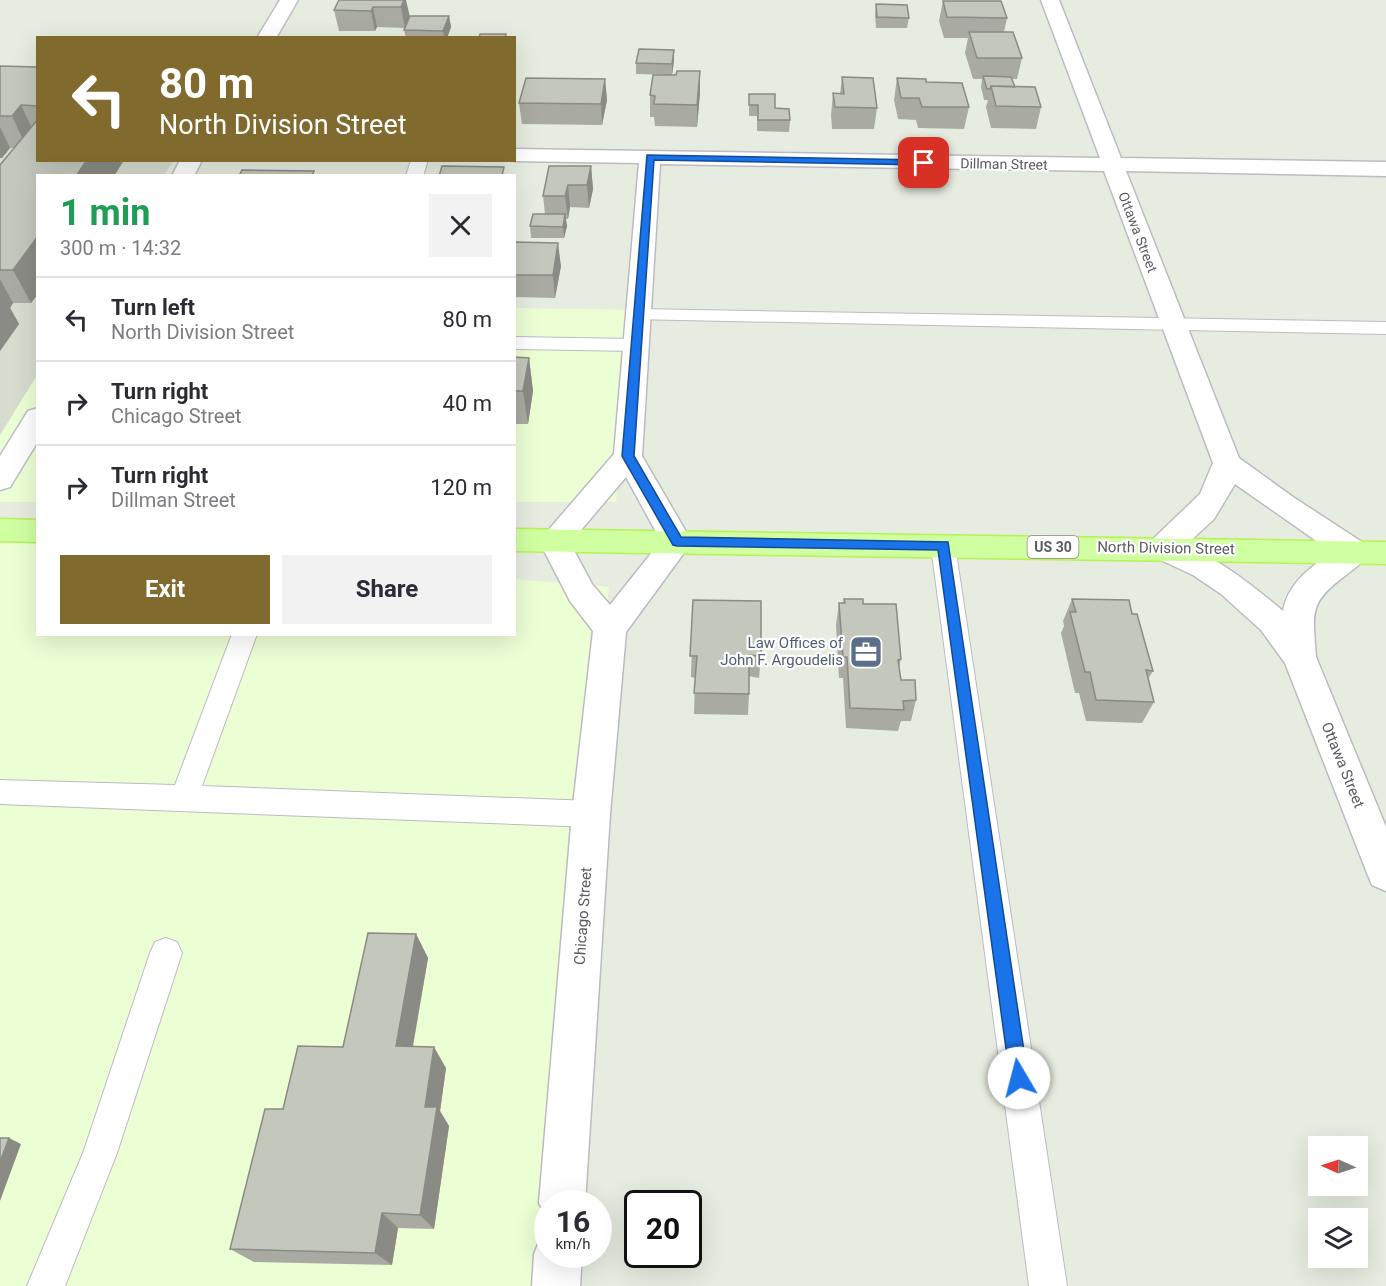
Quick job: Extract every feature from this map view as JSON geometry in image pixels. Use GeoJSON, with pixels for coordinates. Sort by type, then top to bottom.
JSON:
{"type":"FeatureCollection","features":[{"type":"Feature","properties":{"kind":"main road"},"geometry":{"type":"LineString","coordinates":[[0,530],[36,531]]}},
{"type":"Feature","properties":{"kind":"main road","name":"North Division Street"},"geometry":{"type":"LineString","coordinates":[[516,540],[1386,553]]}},
{"type":"Feature","properties":{"kind":"street"},"geometry":{"type":"LineString","coordinates":[[267,36],[289,0]]}},
{"type":"Feature","properties":{"kind":"street","name":"Ottawa Street"},"geometry":{"type":"LineString","coordinates":[[1050,0],[1227,463]]}},
{"type":"Feature","properties":{"kind":"street","name":"Dillman Street"},"geometry":{"type":"LineString","coordinates":[[516,155],[1386,169]]}},
{"type":"Feature","properties":{"kind":"street"},"geometry":{"type":"LineString","coordinates":[[628,456],[554,541],[581,592],[610,629],[677,542],[628,456],[650,157]]}},
{"type":"Feature","properties":{"kind":"street"},"geometry":{"type":"LineString","coordinates":[[0,480],[36,420]]}},
{"type":"Feature","properties":{"kind":"street"},"geometry":{"type":"LineString","coordinates":[[1163,548],[1210,506],[1219,491],[1227,463],[1282,504],[1354,552]]}},
{"type":"Feature","properties":{"kind":"street","name":"Ottawa Street"},"geometry":{"type":"LineString","coordinates":[[1163,548],[1204,567],[1232,586],[1272,621],[1299,657],[1386,873]]}},
{"type":"Feature","properties":{"kind":"street","name":"Ottawa Street"},"geometry":{"type":"LineString","coordinates":[[1299,657],[1296,619],[1299,602],[1310,586],[1354,552]]}},
{"type":"Feature","properties":{"kind":"street","name":"Chicago Street"},"geometry":{"type":"LineString","coordinates":[[563,1190],[591,814],[610,629]]}},
{"type":"Feature","properties":{"kind":"street"},"geometry":{"type":"LineString","coordinates":[[556,1286],[557,1268]]}},
{"type":"Feature","properties":{"kind":"lane"},"geometry":{"type":"LineString","coordinates":[[638,315],[1386,328]]}},
{"type":"Feature","properties":{"kind":"lane"},"geometry":{"type":"LineString","coordinates":[[516,343],[636,345]]}},
{"type":"Feature","properties":{"kind":"lane"},"geometry":{"type":"LineString","coordinates":[[943,546],[1048,1286]]}},
{"type":"Feature","properties":{"kind":"lane"},"geometry":{"type":"LineString","coordinates":[[184,798],[244,636]]}},
{"type":"Feature","properties":{"kind":"lane"},"geometry":{"type":"LineString","coordinates":[[0,792],[591,814]]}},
{"type":"Feature","properties":{"kind":"lane"},"geometry":{"type":"LineString","coordinates":[[46,1286],[100,1153],[166,953]]}},
{"type":"Feature","properties":{"kind":"shaded area"},"geometry":{"type":"Polygon","coordinates":[[[0,70],[36,155],[36,162],[172,162],[165,174],[36,174],[36,377],[0,435],[0,70]]]}},
{"type":"Feature","properties":{"kind":"shaded area"},"geometry":{"type":"Polygon","coordinates":[[[516,308],[636,310],[616,502],[516,502],[516,308]]]}},
{"type":"Feature","properties":{"kind":"shaded area"},"geometry":{"type":"Polygon","coordinates":[[[36,377],[36,502],[0,502],[0,435],[36,377]]]}},
{"type":"Feature","properties":{"kind":"shaded area"},"geometry":{"type":"Polygon","coordinates":[[[0,535],[36,538],[36,636],[516,636],[516,579],[609,587],[551,1190],[534,1190],[534,1268],[543,1268],[542,1286],[0,1286],[0,535]]]}},
{"type":"Feature","properties":{"kind":"building"},"geometry":{"type":"Polygon","coordinates":[[[339,0],[404,0],[401,7],[373,7],[371,11],[334,10],[339,0]]]}},
{"type":"Feature","properties":{"kind":"building"},"geometry":{"type":"Polygon","coordinates":[[[943,1],[1001,1],[1007,18],[947,17],[943,1]]]}},
{"type":"Feature","properties":{"kind":"building"},"geometry":{"type":"Polygon","coordinates":[[[876,4],[907,5],[909,18],[877,17],[876,4]]]}},
{"type":"Feature","properties":{"kind":"building"},"geometry":{"type":"Polygon","coordinates":[[[410,16],[449,16],[443,31],[404,30],[410,16]]]}},
{"type":"Feature","properties":{"kind":"building"},"geometry":{"type":"Polygon","coordinates":[[[969,32],[1013,32],[1022,58],[977,58],[969,32]]]}},
{"type":"Feature","properties":{"kind":"building"},"geometry":{"type":"Polygon","coordinates":[[[480,34],[506,34],[506,36],[480,36],[480,34]]]}},
{"type":"Feature","properties":{"kind":"building"},"geometry":{"type":"Polygon","coordinates":[[[639,49],[674,50],[672,64],[636,63],[639,49]]]}},
{"type":"Feature","properties":{"kind":"building"},"geometry":{"type":"Polygon","coordinates":[[[0,66],[36,67],[36,106],[21,105],[12,116],[0,116],[0,66]]]}},
{"type":"Feature","properties":{"kind":"building"},"geometry":{"type":"Polygon","coordinates":[[[677,71],[700,71],[697,105],[654,104],[655,96],[650,95],[653,75],[676,75],[677,71]]]}},
{"type":"Feature","properties":{"kind":"building"},"geometry":{"type":"Polygon","coordinates":[[[983,76],[1011,77],[1015,87],[991,86],[987,89],[983,76]]]}},
{"type":"Feature","properties":{"kind":"building"},"geometry":{"type":"Polygon","coordinates":[[[842,77],[873,78],[877,108],[835,107],[833,93],[844,94],[842,77]]]}},
{"type":"Feature","properties":{"kind":"building"},"geometry":{"type":"Polygon","coordinates":[[[526,78],[605,79],[601,104],[519,103],[526,78]]]}},
{"type":"Feature","properties":{"kind":"building"},"geometry":{"type":"Polygon","coordinates":[[[897,78],[962,83],[969,107],[922,107],[919,98],[901,98],[897,78]]]}},
{"type":"Feature","properties":{"kind":"building"},"geometry":{"type":"Polygon","coordinates":[[[991,86],[1035,87],[1041,107],[996,106],[991,86]]]}},
{"type":"Feature","properties":{"kind":"building"},"geometry":{"type":"Polygon","coordinates":[[[749,94],[775,94],[775,108],[789,109],[790,120],[758,120],[758,105],[749,105],[749,94]]]}},
{"type":"Feature","properties":{"kind":"building"},"geometry":{"type":"Polygon","coordinates":[[[36,121],[36,162],[86,162],[77,174],[36,174],[36,239],[13,270],[0,270],[0,165],[36,121]]]}},
{"type":"Feature","properties":{"kind":"building"},"geometry":{"type":"Polygon","coordinates":[[[442,166],[504,167],[502,174],[440,174],[442,166]]]}},
{"type":"Feature","properties":{"kind":"building"},"geometry":{"type":"Polygon","coordinates":[[[549,166],[591,166],[587,185],[568,185],[565,196],[543,196],[549,166]]]}},
{"type":"Feature","properties":{"kind":"building"},"geometry":{"type":"Polygon","coordinates":[[[242,170],[314,171],[313,174],[240,174],[242,170]]]}},
{"type":"Feature","properties":{"kind":"building"},"geometry":{"type":"Polygon","coordinates":[[[533,214],[565,214],[563,227],[530,226],[533,214]]]}},
{"type":"Feature","properties":{"kind":"building"},"geometry":{"type":"Polygon","coordinates":[[[516,242],[558,243],[553,275],[516,275],[516,242]]]}},
{"type":"Feature","properties":{"kind":"building"},"geometry":{"type":"Polygon","coordinates":[[[516,357],[529,358],[523,391],[516,391],[516,357]]]}},
{"type":"Feature","properties":{"kind":"building"},"geometry":{"type":"Polygon","coordinates":[[[844,599],[863,599],[863,604],[896,604],[901,680],[915,680],[916,700],[903,701],[904,710],[850,708],[847,657],[843,657],[839,603],[845,603],[844,599]]]}},
{"type":"Feature","properties":{"kind":"building"},"geometry":{"type":"Polygon","coordinates":[[[1072,599],[1129,600],[1132,614],[1137,614],[1153,671],[1146,670],[1154,702],[1096,700],[1090,672],[1085,672],[1070,612],[1076,612],[1072,599]]]}},
{"type":"Feature","properties":{"kind":"building"},"geometry":{"type":"Polygon","coordinates":[[[693,600],[761,601],[761,656],[749,655],[749,694],[694,693],[697,656],[690,656],[693,600]]]}},
{"type":"Feature","properties":{"kind":"building"},"geometry":{"type":"Polygon","coordinates":[[[368,933],[416,934],[396,1046],[434,1047],[425,1107],[437,1107],[420,1215],[382,1213],[375,1253],[230,1249],[265,1109],[283,1109],[298,1046],[343,1047],[368,933]]]}},
{"type":"Feature","properties":{"kind":"building"},"geometry":{"type":"Polygon","coordinates":[[[0,1138],[9,1138],[0,1162],[0,1138]]]}},
{"type":"Feature","properties":{"kind":"place","name":"Law Offices of John F. Argoudelis"},"geometry":{"type":"Point","coordinates":[866,652]}},
{"type":"Feature","properties":{"kind":"route"},"geometry":{"type":"LineString","coordinates":[[924,163],[650,157],[628,456],[677,542],[943,546],[1019,1078]]}}]}
